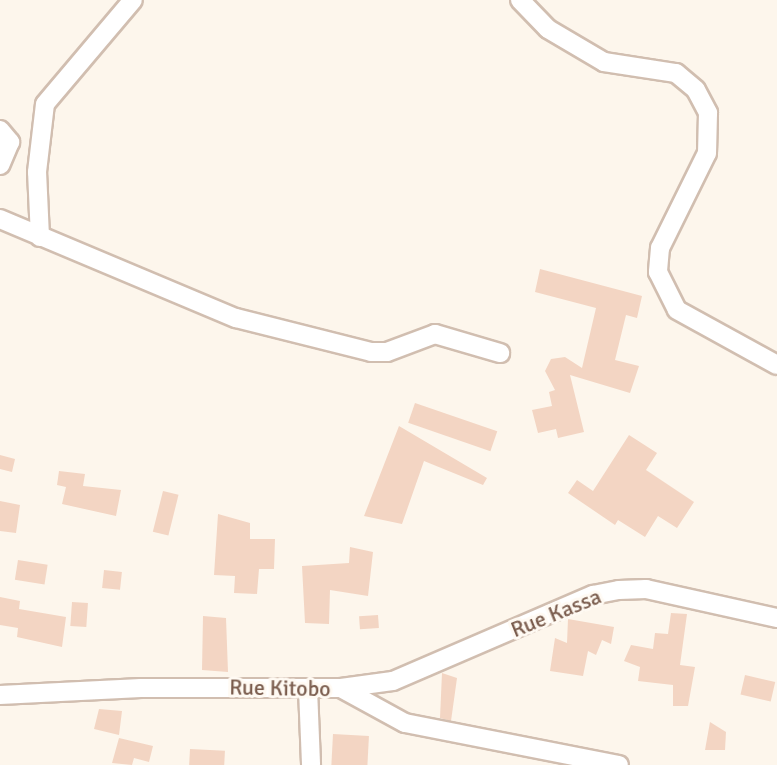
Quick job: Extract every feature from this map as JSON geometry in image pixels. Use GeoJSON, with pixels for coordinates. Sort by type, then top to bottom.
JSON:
{"type":"FeatureCollection","features":[{"type":"Feature","properties":{"kind":"street"},"geometry":{"type":"LineString","coordinates":[[40,237],[37,172],[45,104],[133,0]]}},
{"type":"Feature","properties":{"kind":"street"},"geometry":{"type":"LineString","coordinates":[[520,0],[548,29],[604,62],[676,73],[696,90],[708,113],[707,153],[660,248],[658,272],[677,310],[777,365]]}},
{"type":"Feature","properties":{"kind":"street"},"geometry":{"type":"LineString","coordinates":[[0,130],[10,142],[0,165]]}},
{"type":"Feature","properties":{"kind":"street"},"geometry":{"type":"LineString","coordinates":[[0,219],[236,318],[371,352],[387,352],[435,334],[500,353]]}},
{"type":"Feature","properties":{"kind":"street","name":"Rue Kassa"},"geometry":{"type":"LineString","coordinates":[[341,688],[393,681],[592,595],[620,590],[646,589],[777,618]]}},
{"type":"Feature","properties":{"kind":"street","name":"Rue Kitobo"},"geometry":{"type":"LineString","coordinates":[[0,695],[141,688],[341,688],[405,723],[619,765]]}},
{"type":"Feature","properties":{"kind":"street"},"geometry":{"type":"LineString","coordinates":[[308,689],[311,765]]}},
{"type":"Feature","properties":{"kind":"building"},"geometry":{"type":"Polygon","coordinates":[[[540,269],[642,296],[637,318],[626,315],[615,360],[639,366],[630,393],[570,375],[584,432],[558,438],[556,429],[538,433],[532,410],[552,406],[549,392],[555,390],[545,371],[551,359],[565,357],[582,368],[596,308],[535,292],[540,269]]]}},
{"type":"Feature","properties":{"kind":"building"},"geometry":{"type":"Polygon","coordinates":[[[415,403],[497,431],[490,451],[408,423],[415,403]]]}},
{"type":"Feature","properties":{"kind":"building"},"geometry":{"type":"Polygon","coordinates":[[[399,426],[487,478],[483,485],[424,461],[402,524],[364,516],[399,426]]]}},
{"type":"Feature","properties":{"kind":"building"},"geometry":{"type":"Polygon","coordinates":[[[629,435],[657,453],[646,470],[694,502],[677,528],[658,516],[645,537],[618,520],[615,525],[568,493],[577,480],[593,491],[629,435]]]}},
{"type":"Feature","properties":{"kind":"building"},"geometry":{"type":"Polygon","coordinates":[[[0,455],[15,459],[12,472],[0,469],[0,455]]]}},
{"type":"Feature","properties":{"kind":"building"},"geometry":{"type":"Polygon","coordinates":[[[59,471],[85,474],[83,486],[121,490],[116,516],[62,504],[66,487],[57,485],[59,471]]]}},
{"type":"Feature","properties":{"kind":"building"},"geometry":{"type":"Polygon","coordinates":[[[163,491],[179,495],[168,536],[153,532],[163,491]]]}},
{"type":"Feature","properties":{"kind":"building"},"geometry":{"type":"Polygon","coordinates":[[[0,501],[20,505],[16,533],[0,531],[0,501]]]}},
{"type":"Feature","properties":{"kind":"building"},"geometry":{"type":"Polygon","coordinates":[[[218,514],[250,523],[250,539],[275,539],[274,569],[259,569],[257,594],[234,593],[235,576],[214,575],[218,514]]]}},
{"type":"Feature","properties":{"kind":"building"},"geometry":{"type":"Polygon","coordinates":[[[350,547],[373,552],[368,596],[330,590],[329,624],[305,623],[302,566],[349,563],[350,547]]]}},
{"type":"Feature","properties":{"kind":"building"},"geometry":{"type":"Polygon","coordinates":[[[18,560],[48,565],[45,584],[15,580],[18,560]]]}},
{"type":"Feature","properties":{"kind":"building"},"geometry":{"type":"Polygon","coordinates":[[[104,570],[122,572],[120,590],[102,588],[104,570]]]}},
{"type":"Feature","properties":{"kind":"building"},"geometry":{"type":"Polygon","coordinates":[[[0,597],[20,601],[19,609],[66,617],[62,647],[17,637],[18,628],[0,625],[0,597]]]}},
{"type":"Feature","properties":{"kind":"building"},"geometry":{"type":"Polygon","coordinates":[[[72,602],[88,603],[86,627],[70,626],[72,602]]]}},
{"type":"Feature","properties":{"kind":"building"},"geometry":{"type":"Polygon","coordinates":[[[671,613],[687,614],[680,665],[695,667],[688,706],[673,706],[673,685],[638,681],[640,667],[624,661],[631,645],[653,649],[655,633],[668,634],[671,613]]]}},
{"type":"Feature","properties":{"kind":"building"},"geometry":{"type":"Polygon","coordinates":[[[378,615],[379,628],[360,629],[359,616],[378,615]]]}},
{"type":"Feature","properties":{"kind":"building"},"geometry":{"type":"Polygon","coordinates":[[[203,616],[226,618],[228,672],[202,670],[203,616]]]}},
{"type":"Feature","properties":{"kind":"building"},"geometry":{"type":"Polygon","coordinates":[[[568,619],[614,627],[611,644],[602,640],[596,655],[588,651],[583,676],[550,671],[555,638],[567,643],[568,619]]]}},
{"type":"Feature","properties":{"kind":"building"},"geometry":{"type":"Polygon","coordinates":[[[442,673],[457,678],[451,721],[440,718],[442,673]]]}},
{"type":"Feature","properties":{"kind":"building"},"geometry":{"type":"Polygon","coordinates":[[[745,675],[775,682],[771,701],[741,694],[745,675]]]}},
{"type":"Feature","properties":{"kind":"building"},"geometry":{"type":"Polygon","coordinates":[[[99,709],[122,711],[119,735],[94,729],[99,709]]]}},
{"type":"Feature","properties":{"kind":"building"},"geometry":{"type":"Polygon","coordinates":[[[710,722],[726,732],[725,750],[705,750],[710,722]]]}},
{"type":"Feature","properties":{"kind":"building"},"geometry":{"type":"Polygon","coordinates":[[[333,734],[369,736],[367,765],[331,765],[333,734]]]}},
{"type":"Feature","properties":{"kind":"building"},"geometry":{"type":"Polygon","coordinates":[[[119,738],[153,746],[149,762],[134,758],[132,765],[112,763],[119,738]]]}},
{"type":"Feature","properties":{"kind":"building"},"geometry":{"type":"Polygon","coordinates":[[[190,749],[225,751],[224,765],[189,765],[190,749]]]}}]}
